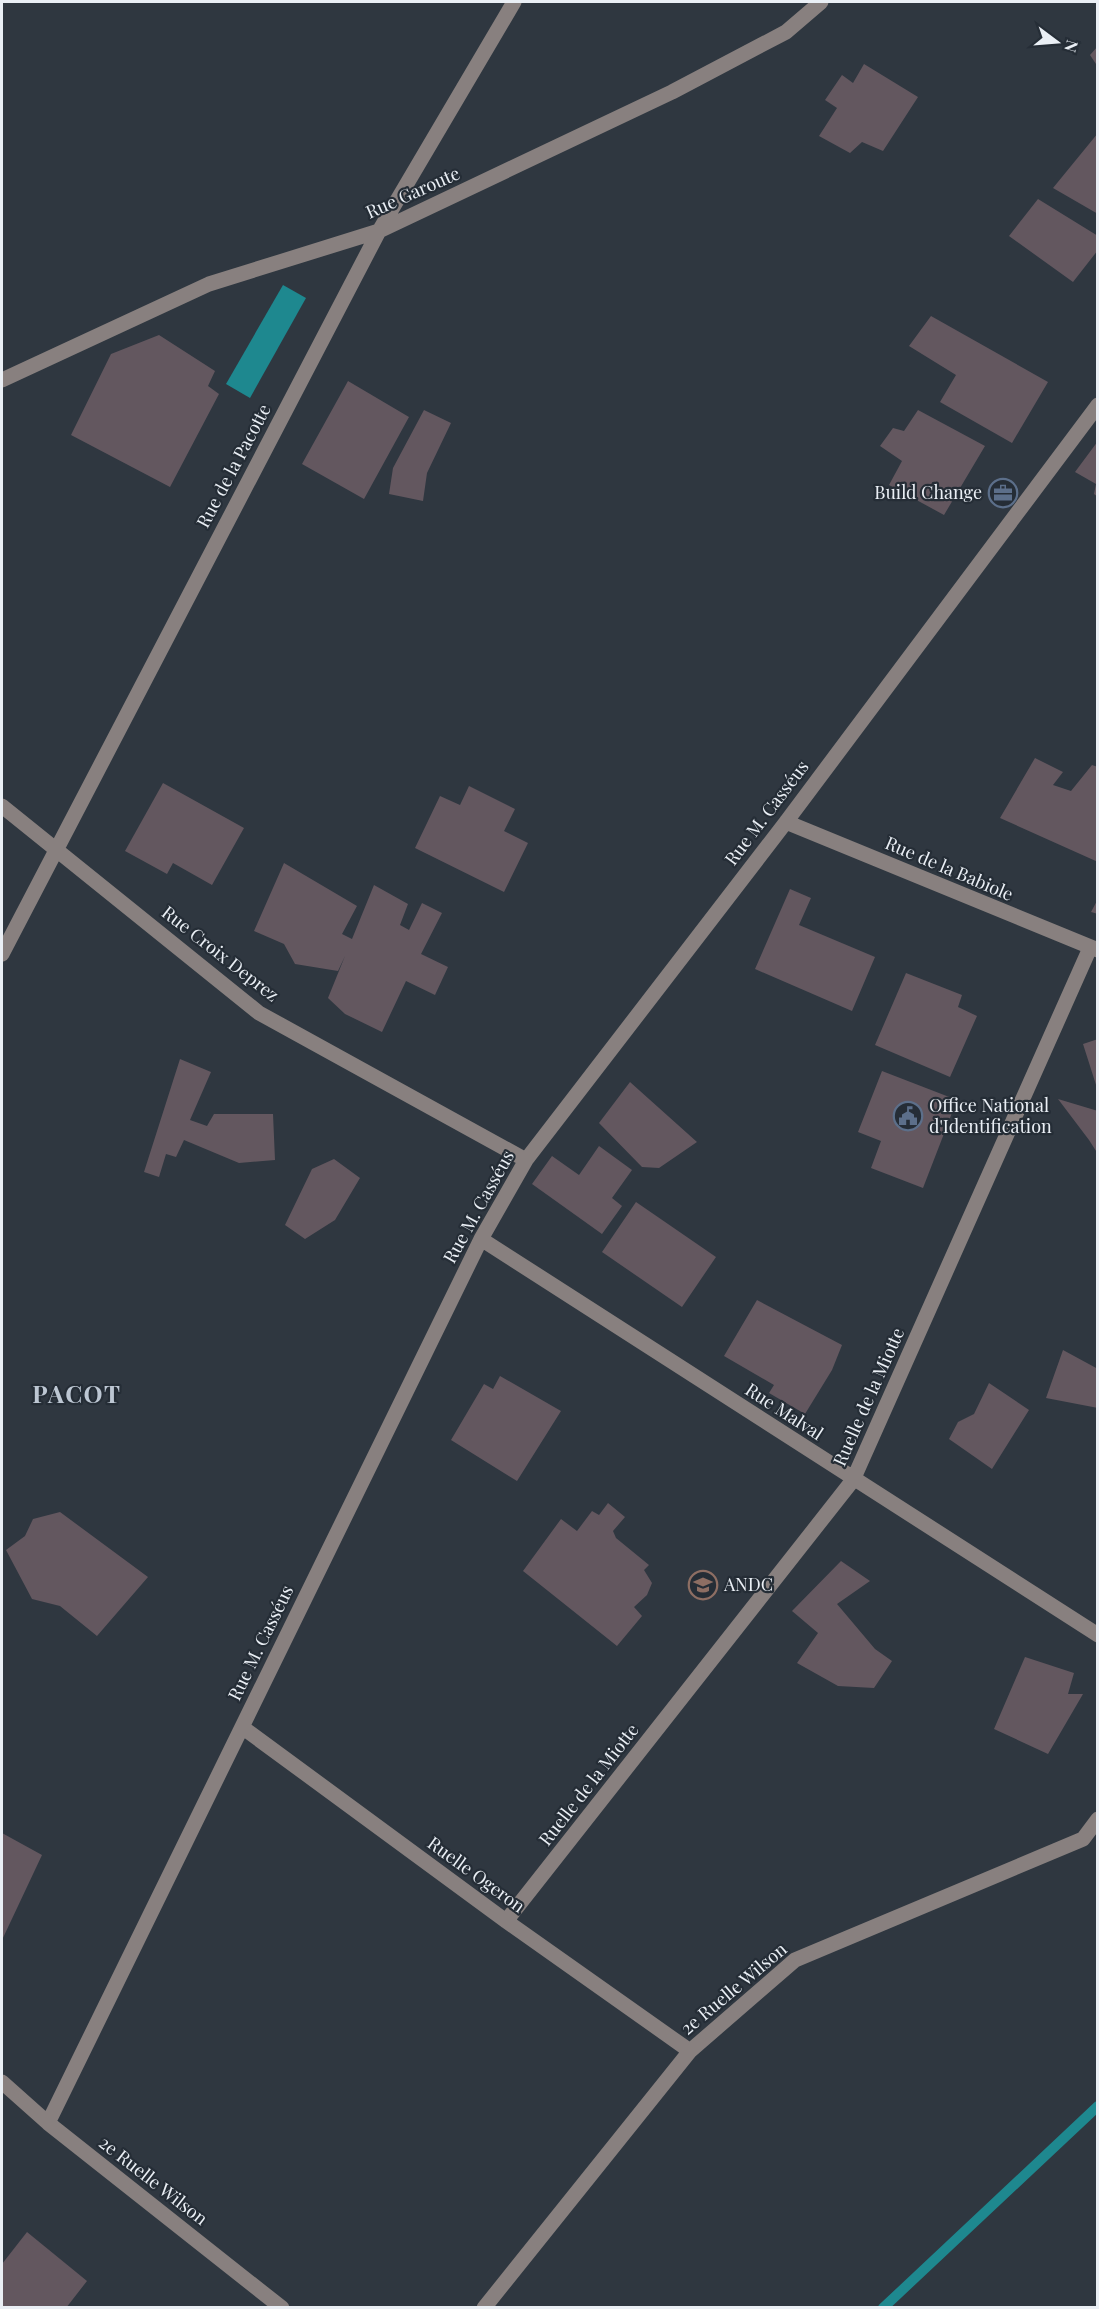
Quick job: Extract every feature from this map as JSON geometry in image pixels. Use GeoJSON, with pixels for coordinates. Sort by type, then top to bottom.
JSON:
{"type":"FeatureCollection","features":[{"type":"Feature","properties":{"kind":"street","name":"Rue de la Pacotte"},"geometry":{"type":"LineString","coordinates":[[2,954],[379,231],[514,2]]}},
{"type":"Feature","properties":{"kind":"street","name":"Rue Garoute"},"geometry":{"type":"LineString","coordinates":[[2,380],[209,284],[379,231],[672,93],[786,32],[821,2]]}},
{"type":"Feature","properties":{"kind":"street","name":"Rue M. Casséus"},"geometry":{"type":"LineString","coordinates":[[48,2123],[481,1239],[526,1160],[786,822],[1098,405]]}},
{"type":"Feature","properties":{"kind":"street","name":"Rue Croix Deprez"},"geometry":{"type":"LineString","coordinates":[[2,806],[259,1013],[526,1160]]}},
{"type":"Feature","properties":{"kind":"street","name":"Rue de la Babiole"},"geometry":{"type":"LineString","coordinates":[[786,822],[1094,949]]}},
{"type":"Feature","properties":{"kind":"street","name":"Ruelle de la Miotte"},"geometry":{"type":"LineString","coordinates":[[507,1921],[854,1480],[1094,949]]}},
{"type":"Feature","properties":{"kind":"street","name":"Rue Malval"},"geometry":{"type":"LineString","coordinates":[[481,1239],[1098,1635]]}},
{"type":"Feature","properties":{"kind":"street","name":"Ruelle Ogeron"},"geometry":{"type":"LineString","coordinates":[[242,1727],[507,1921],[690,2050]]}},
{"type":"Feature","properties":{"kind":"street","name":"2e Ruelle Wilson"},"geometry":{"type":"LineString","coordinates":[[484,2307],[690,2050],[795,1960],[1083,1839],[1098,1820]]}},
{"type":"Feature","properties":{"kind":"street","name":"2e Ruelle Wilson"},"geometry":{"type":"LineString","coordinates":[[2,2082],[48,2123],[282,2307]]}},
{"type":"Feature","properties":{"kind":"water"},"geometry":{"type":"Polygon","coordinates":[[[283,285],[306,298],[250,398],[226,384],[283,285]]]}},
{"type":"Feature","properties":{"kind":"building"},"geometry":{"type":"Polygon","coordinates":[[[1098,46],[1098,67],[1090,55],[1098,46]]]}},
{"type":"Feature","properties":{"kind":"building"},"geometry":{"type":"Polygon","coordinates":[[[864,64],[918,97],[883,151],[862,142],[850,153],[819,136],[837,108],[825,100],[842,75],[853,83],[864,64]]]}},
{"type":"Feature","properties":{"kind":"building"},"geometry":{"type":"Polygon","coordinates":[[[1098,133],[1098,214],[1053,188],[1098,133]]]}},
{"type":"Feature","properties":{"kind":"building"},"geometry":{"type":"Polygon","coordinates":[[[1038,199],[1098,236],[1098,250],[1073,282],[1009,236],[1038,199]]]}},
{"type":"Feature","properties":{"kind":"building"},"geometry":{"type":"Polygon","coordinates":[[[931,316],[1048,382],[1012,443],[940,402],[956,375],[909,346],[931,316]]]}},
{"type":"Feature","properties":{"kind":"building"},"geometry":{"type":"Polygon","coordinates":[[[159,335],[215,371],[208,386],[219,394],[170,487],[71,435],[111,354],[159,335]]]}},
{"type":"Feature","properties":{"kind":"building"},"geometry":{"type":"Polygon","coordinates":[[[348,381],[409,417],[364,499],[302,464],[348,381]]]}},
{"type":"Feature","properties":{"kind":"building"},"geometry":{"type":"Polygon","coordinates":[[[424,410],[451,423],[427,473],[423,501],[389,494],[393,468],[424,410]]]}},
{"type":"Feature","properties":{"kind":"building"},"geometry":{"type":"Polygon","coordinates":[[[918,410],[985,446],[944,515],[889,485],[902,461],[880,446],[893,428],[904,431],[918,410]]]}},
{"type":"Feature","properties":{"kind":"building"},"geometry":{"type":"Polygon","coordinates":[[[1098,441],[1098,497],[1094,494],[1096,484],[1075,472],[1098,441]]]}},
{"type":"Feature","properties":{"kind":"building"},"geometry":{"type":"Polygon","coordinates":[[[1035,758],[1063,772],[1053,785],[1071,791],[1092,765],[1098,767],[1098,862],[1000,818],[1035,758]]]}},
{"type":"Feature","properties":{"kind":"building"},"geometry":{"type":"Polygon","coordinates":[[[163,783],[244,828],[212,885],[173,863],[167,874],[125,851],[163,783]]]}},
{"type":"Feature","properties":{"kind":"building"},"geometry":{"type":"Polygon","coordinates":[[[469,786],[515,809],[504,831],[528,843],[504,892],[415,848],[440,796],[460,805],[469,786]]]}},
{"type":"Feature","properties":{"kind":"building"},"geometry":{"type":"Polygon","coordinates":[[[284,863],[357,906],[342,934],[352,939],[374,885],[408,904],[400,925],[409,930],[422,903],[442,913],[421,954],[448,967],[435,995],[406,981],[382,1032],[345,1014],[328,998],[345,956],[338,971],[295,964],[284,944],[254,931],[284,863]]]}},
{"type":"Feature","properties":{"kind":"building"},"geometry":{"type":"Polygon","coordinates":[[[790,889],[811,898],[799,925],[875,957],[852,1011],[755,969],[790,889]]]}},
{"type":"Feature","properties":{"kind":"building"},"geometry":{"type":"Polygon","coordinates":[[[1098,899],[1098,914],[1091,912],[1098,899]]]}},
{"type":"Feature","properties":{"kind":"building"},"geometry":{"type":"Polygon","coordinates":[[[906,973],[962,995],[958,1007],[977,1016],[950,1077],[875,1045],[906,973]]]}},
{"type":"Feature","properties":{"kind":"building"},"geometry":{"type":"Polygon","coordinates":[[[1098,1039],[1098,1088],[1097,1088],[1083,1044],[1098,1039]]]}},
{"type":"Feature","properties":{"kind":"building"},"geometry":{"type":"Polygon","coordinates":[[[180,1059],[211,1072],[190,1120],[207,1126],[214,1114],[273,1114],[275,1160],[239,1163],[184,1140],[176,1157],[166,1154],[159,1177],[144,1172],[180,1059]]]}},
{"type":"Feature","properties":{"kind":"building","name":"Office National d'Identification"},"geometry":{"type":"Polygon","coordinates":[[[882,1071],[957,1100],[923,1188],[871,1168],[881,1141],[858,1132],[882,1071]]]}},
{"type":"Feature","properties":{"kind":"building"},"geometry":{"type":"Polygon","coordinates":[[[630,1082],[697,1142],[659,1168],[642,1167],[599,1123],[630,1082]]]}},
{"type":"Feature","properties":{"kind":"building"},"geometry":{"type":"Polygon","coordinates":[[[1058,1099],[1098,1111],[1098,1154],[1089,1140],[1058,1099]]]}},
{"type":"Feature","properties":{"kind":"building"},"geometry":{"type":"Polygon","coordinates":[[[599,1146],[632,1170],[612,1198],[622,1206],[602,1234],[532,1184],[552,1156],[579,1175],[599,1146]]]}},
{"type":"Feature","properties":{"kind":"building"},"geometry":{"type":"Polygon","coordinates":[[[334,1159],[360,1178],[335,1220],[305,1239],[285,1225],[312,1169],[334,1159]]]}},
{"type":"Feature","properties":{"kind":"building"},"geometry":{"type":"Polygon","coordinates":[[[636,1202],[716,1257],[682,1307],[602,1252],[636,1202]]]}},
{"type":"Feature","properties":{"kind":"building"},"geometry":{"type":"Polygon","coordinates":[[[757,1300],[842,1345],[832,1370],[805,1414],[769,1393],[774,1385],[724,1356],[757,1300]]]}},
{"type":"Feature","properties":{"kind":"building"},"geometry":{"type":"Polygon","coordinates":[[[1063,1350],[1098,1369],[1098,1408],[1046,1398],[1063,1350]]]}},
{"type":"Feature","properties":{"kind":"building"},"geometry":{"type":"Polygon","coordinates":[[[500,1376],[561,1411],[517,1481],[451,1440],[484,1384],[493,1389],[500,1376]]]}},
{"type":"Feature","properties":{"kind":"building"},"geometry":{"type":"Polygon","coordinates":[[[989,1383],[1029,1410],[992,1469],[949,1439],[958,1422],[974,1414],[989,1383]]]}},
{"type":"Feature","properties":{"kind":"building"},"geometry":{"type":"Polygon","coordinates":[[[608,1503],[625,1517],[613,1531],[616,1538],[649,1565],[644,1570],[652,1583],[647,1595],[634,1607],[642,1616],[617,1646],[523,1571],[561,1519],[577,1531],[592,1511],[599,1515],[608,1503]]]}},
{"type":"Feature","properties":{"kind":"building"},"geometry":{"type":"Polygon","coordinates":[[[60,1512],[148,1577],[97,1636],[60,1606],[32,1599],[6,1550],[25,1536],[33,1519],[60,1512]]]}},
{"type":"Feature","properties":{"kind":"building"},"geometry":{"type":"Polygon","coordinates":[[[841,1561],[870,1581],[837,1604],[875,1649],[892,1661],[874,1688],[838,1686],[797,1663],[818,1633],[792,1611],[841,1561]]]}},
{"type":"Feature","properties":{"kind":"building"},"geometry":{"type":"Polygon","coordinates":[[[1025,1657],[1074,1673],[1068,1694],[1083,1694],[1048,1754],[994,1729],[1025,1657]]]}},
{"type":"Feature","properties":{"kind":"building"},"geometry":{"type":"Polygon","coordinates":[[[2,1833],[42,1855],[2,1940],[2,1833]]]}},
{"type":"Feature","properties":{"kind":"building"},"geometry":{"type":"Polygon","coordinates":[[[27,2232],[87,2281],[66,2308],[2,2308],[2,2264],[27,2232]]]}},
{"type":"Feature","properties":{"kind":"waterway"},"geometry":{"type":"LineString","coordinates":[[883,2308],[1098,2106]]}},
{"type":"Feature","properties":{"kind":"place","name":"Build Change"},"geometry":{"type":"Point","coordinates":[1003,493]}},
{"type":"Feature","properties":{"kind":"place","name":"Office National d'Identification"},"geometry":{"type":"Point","coordinates":[908,1116]}},
{"type":"Feature","properties":{"kind":"place","name":"ANDC"},"geometry":{"type":"Point","coordinates":[703,1585]}},
{"type":"Feature","properties":{"kind":"district","name":"PACOT"},"geometry":{"type":"Point","coordinates":[77,1395]}}]}
